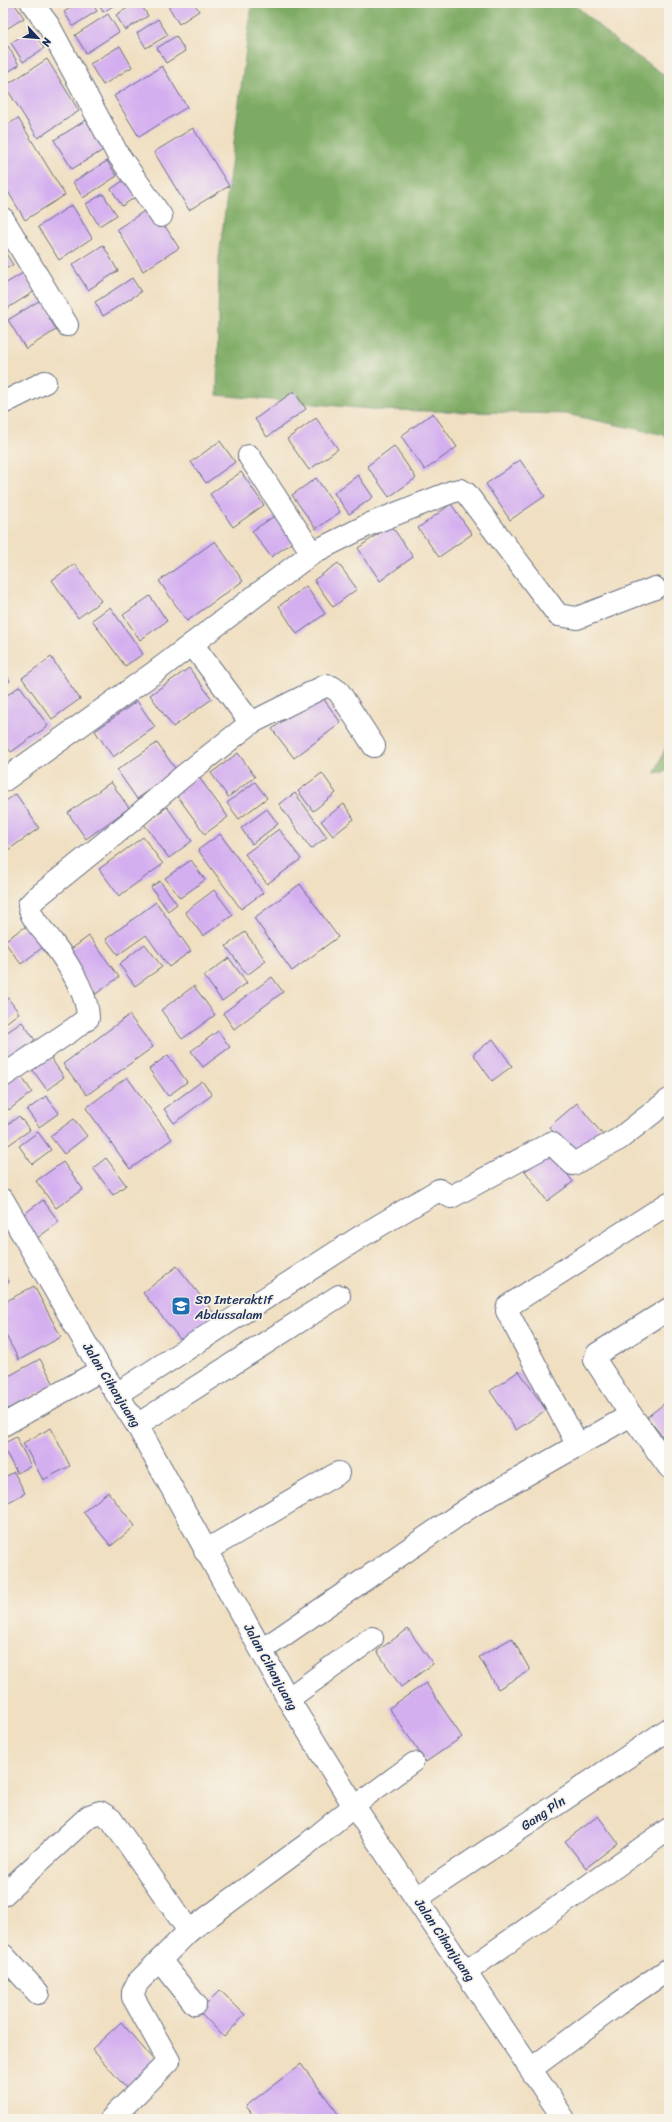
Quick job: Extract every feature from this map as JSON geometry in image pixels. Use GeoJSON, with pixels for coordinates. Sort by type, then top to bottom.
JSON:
{"type":"FeatureCollection","features":[{"type":"Feature","properties":{"kind":"street"},"geometry":{"type":"LineString","coordinates":[[32,3],[49,26],[116,153],[161,216]]}},
{"type":"Feature","properties":{"kind":"street"},"geometry":{"type":"LineString","coordinates":[[3,219],[67,325]]}},
{"type":"Feature","properties":{"kind":"street"},"geometry":{"type":"LineString","coordinates":[[3,403],[45,382]]}},
{"type":"Feature","properties":{"kind":"street"},"geometry":{"type":"LineString","coordinates":[[249,456],[312,553]]}},
{"type":"Feature","properties":{"kind":"street"},"geometry":{"type":"LineString","coordinates":[[3,781],[192,644],[312,553],[370,524],[454,491],[460,490],[466,493],[558,615],[577,618],[655,588]]}},
{"type":"Feature","properties":{"kind":"street"},"geometry":{"type":"LineString","coordinates":[[192,644],[251,724]]}},
{"type":"Feature","properties":{"kind":"street"},"geometry":{"type":"LineString","coordinates":[[3,1076],[88,1018],[88,1008],[84,996],[62,955],[30,914],[29,905],[36,898],[134,819],[182,777],[251,724],[324,686],[332,687],[338,692],[374,746]]}},
{"type":"Feature","properties":{"kind":"street"},"geometry":{"type":"LineString","coordinates":[[117,1394],[360,1237],[439,1190],[451,1197],[552,1143],[573,1164],[619,1139],[669,1100]]}},
{"type":"Feature","properties":{"kind":"street","name":"Jalan Cihanjuang"},"geometry":{"type":"LineString","coordinates":[[3,1200],[101,1370],[137,1425],[205,1551],[262,1650],[288,1699],[354,1806],[467,1972],[564,2119]]}},
{"type":"Feature","properties":{"kind":"street"},"geometry":{"type":"LineString","coordinates":[[577,1444],[507,1311],[508,1306],[669,1203]]}},
{"type":"Feature","properties":{"kind":"street"},"geometry":{"type":"LineString","coordinates":[[137,1425],[339,1296]]}},
{"type":"Feature","properties":{"kind":"street"},"geometry":{"type":"LineString","coordinates":[[669,1310],[596,1357],[595,1360],[630,1415],[669,1467]]}},
{"type":"Feature","properties":{"kind":"street"},"geometry":{"type":"LineString","coordinates":[[3,1425],[101,1370]]}},
{"type":"Feature","properties":{"kind":"street"},"geometry":{"type":"LineString","coordinates":[[262,1650],[473,1505],[630,1415]]}},
{"type":"Feature","properties":{"kind":"street"},"geometry":{"type":"LineString","coordinates":[[205,1551],[338,1472]]}},
{"type":"Feature","properties":{"kind":"street"},"geometry":{"type":"LineString","coordinates":[[288,1699],[372,1638]]}},
{"type":"Feature","properties":{"kind":"street","name":"Gang Pln"},"geometry":{"type":"LineString","coordinates":[[416,1898],[669,1729]]}},
{"type":"Feature","properties":{"kind":"street"},"geometry":{"type":"LineString","coordinates":[[111,2119],[169,2061],[133,1997],[132,1992],[138,1982],[189,1931],[306,1845],[354,1806]]}},
{"type":"Feature","properties":{"kind":"street"},"geometry":{"type":"LineString","coordinates":[[3,1895],[89,1816],[100,1812],[110,1819],[189,1931]]}},
{"type":"Feature","properties":{"kind":"street"},"geometry":{"type":"LineString","coordinates":[[467,1972],[669,1829]]}},
{"type":"Feature","properties":{"kind":"street"},"geometry":{"type":"LineString","coordinates":[[3,1955],[38,1993]]}},
{"type":"Feature","properties":{"kind":"street"},"geometry":{"type":"LineString","coordinates":[[160,1960],[195,2004]]}},
{"type":"Feature","properties":{"kind":"street"},"geometry":{"type":"LineString","coordinates":[[531,2069],[618,2004],[669,1969]]}},
{"type":"Feature","properties":{"kind":"lane"},"geometry":{"type":"LineString","coordinates":[[354,1806],[414,1762]]}},
{"type":"Feature","properties":{"kind":"green space"},"geometry":{"type":"Polygon","coordinates":[[[252,3],[573,3],[619,44],[669,78],[669,436],[566,414],[381,410],[217,395],[219,257],[252,3]]]}},
{"type":"Feature","properties":{"kind":"green space"},"geometry":{"type":"Polygon","coordinates":[[[669,740],[669,771],[655,773],[669,740]]]}},
{"type":"Feature","properties":{"kind":"building"},"geometry":{"type":"Polygon","coordinates":[[[3,3],[14,3],[24,18],[3,31],[3,3]]]}},
{"type":"Feature","properties":{"kind":"building"},"geometry":{"type":"Polygon","coordinates":[[[78,3],[92,3],[97,11],[73,26],[64,12],[78,3]]]}},
{"type":"Feature","properties":{"kind":"building"},"geometry":{"type":"Polygon","coordinates":[[[98,3],[118,3],[103,12],[98,3]]]}},
{"type":"Feature","properties":{"kind":"building"},"geometry":{"type":"Polygon","coordinates":[[[136,3],[140,3],[148,16],[125,30],[116,15],[136,3]]]}},
{"type":"Feature","properties":{"kind":"building"},"geometry":{"type":"Polygon","coordinates":[[[173,3],[194,3],[199,11],[179,24],[168,6],[173,3]]]}},
{"type":"Feature","properties":{"kind":"building"},"geometry":{"type":"Polygon","coordinates":[[[108,14],[119,32],[86,53],[75,35],[108,14]]]}},
{"type":"Feature","properties":{"kind":"building"},"geometry":{"type":"Polygon","coordinates":[[[158,19],[168,35],[146,48],[137,33],[158,19]]]}},
{"type":"Feature","properties":{"kind":"building"},"geometry":{"type":"Polygon","coordinates":[[[32,29],[44,48],[23,62],[11,43],[32,29]]]}},
{"type":"Feature","properties":{"kind":"building"},"geometry":{"type":"Polygon","coordinates":[[[176,36],[185,51],[166,63],[157,48],[176,36]]]}},
{"type":"Feature","properties":{"kind":"building"},"geometry":{"type":"Polygon","coordinates":[[[8,46],[19,65],[3,75],[3,49],[8,46]]]}},
{"type":"Feature","properties":{"kind":"building"},"geometry":{"type":"Polygon","coordinates":[[[120,46],[132,67],[103,85],[90,64],[120,46]]]}},
{"type":"Feature","properties":{"kind":"building"},"geometry":{"type":"Polygon","coordinates":[[[47,59],[79,111],[38,138],[5,86],[47,59]]]}},
{"type":"Feature","properties":{"kind":"building"},"geometry":{"type":"Polygon","coordinates":[[[162,66],[187,107],[139,137],[114,96],[162,66]]]}},
{"type":"Feature","properties":{"kind":"building"},"geometry":{"type":"Polygon","coordinates":[[[18,118],[65,195],[25,220],[3,183],[3,128],[18,118]]]}},
{"type":"Feature","properties":{"kind":"building"},"geometry":{"type":"Polygon","coordinates":[[[86,120],[105,149],[72,169],[54,140],[86,120]]]}},
{"type":"Feature","properties":{"kind":"building"},"geometry":{"type":"Polygon","coordinates":[[[193,128],[229,186],[189,210],[154,152],[193,128]]]}},
{"type":"Feature","properties":{"kind":"building"},"geometry":{"type":"Polygon","coordinates":[[[107,161],[117,176],[83,198],[73,182],[107,161]]]}},
{"type":"Feature","properties":{"kind":"building"},"geometry":{"type":"Polygon","coordinates":[[[127,178],[137,196],[122,206],[111,189],[127,178]]]}},
{"type":"Feature","properties":{"kind":"building"},"geometry":{"type":"Polygon","coordinates":[[[103,194],[117,215],[99,226],[86,204],[103,194]]]}},
{"type":"Feature","properties":{"kind":"building"},"geometry":{"type":"Polygon","coordinates":[[[72,205],[92,238],[59,260],[38,227],[72,205]]]}},
{"type":"Feature","properties":{"kind":"building"},"geometry":{"type":"Polygon","coordinates":[[[152,206],[179,248],[143,271],[117,229],[152,206]]]}},
{"type":"Feature","properties":{"kind":"building"},"geometry":{"type":"Polygon","coordinates":[[[103,245],[118,271],[88,290],[72,265],[103,245]]]}},
{"type":"Feature","properties":{"kind":"building"},"geometry":{"type":"Polygon","coordinates":[[[3,249],[13,265],[3,270],[3,249]]]}},
{"type":"Feature","properties":{"kind":"building"},"geometry":{"type":"Polygon","coordinates":[[[23,273],[35,291],[3,311],[3,285],[23,273]]]}},
{"type":"Feature","properties":{"kind":"building"},"geometry":{"type":"Polygon","coordinates":[[[132,278],[141,292],[103,316],[95,302],[132,278]]]}},
{"type":"Feature","properties":{"kind":"building"},"geometry":{"type":"Polygon","coordinates":[[[42,299],[59,328],[26,349],[8,320],[42,299]]]}},
{"type":"Feature","properties":{"kind":"building"},"geometry":{"type":"Polygon","coordinates":[[[294,391],[306,409],[267,437],[255,419],[294,391]]]}},
{"type":"Feature","properties":{"kind":"building"},"geometry":{"type":"Polygon","coordinates":[[[433,413],[457,447],[425,470],[401,436],[433,413]]]}},
{"type":"Feature","properties":{"kind":"building"},"geometry":{"type":"Polygon","coordinates":[[[316,418],[338,449],[309,470],[287,439],[316,418]]]}},
{"type":"Feature","properties":{"kind":"building"},"geometry":{"type":"Polygon","coordinates":[[[220,441],[235,462],[206,483],[191,462],[220,441]]]}},
{"type":"Feature","properties":{"kind":"building"},"geometry":{"type":"Polygon","coordinates":[[[394,446],[416,478],[389,497],[367,466],[394,446]]]}},
{"type":"Feature","properties":{"kind":"building"},"geometry":{"type":"Polygon","coordinates":[[[520,460],[545,496],[510,520],[486,484],[520,460]]]}},
{"type":"Feature","properties":{"kind":"building"},"geometry":{"type":"Polygon","coordinates":[[[241,472],[264,505],[233,527],[210,494],[241,472]]]}},
{"type":"Feature","properties":{"kind":"building"},"geometry":{"type":"Polygon","coordinates":[[[358,475],[373,497],[349,514],[334,493],[358,475]]]}},
{"type":"Feature","properties":{"kind":"building"},"geometry":{"type":"Polygon","coordinates":[[[316,478],[340,512],[316,529],[292,495],[316,478]]]}},
{"type":"Feature","properties":{"kind":"building"},"geometry":{"type":"Polygon","coordinates":[[[451,504],[472,534],[439,557],[418,528],[451,504]]]}},
{"type":"Feature","properties":{"kind":"building"},"geometry":{"type":"Polygon","coordinates":[[[279,513],[297,539],[271,557],[252,531],[279,513]]]}},
{"type":"Feature","properties":{"kind":"building"},"geometry":{"type":"Polygon","coordinates":[[[391,525],[413,557],[380,581],[358,548],[391,525]]]}},
{"type":"Feature","properties":{"kind":"building"},"geometry":{"type":"Polygon","coordinates":[[[215,541],[243,581],[187,621],[159,581],[215,541]]]}},
{"type":"Feature","properties":{"kind":"building"},"geometry":{"type":"Polygon","coordinates":[[[338,563],[357,589],[333,607],[314,580],[338,563]]]}},
{"type":"Feature","properties":{"kind":"building"},"geometry":{"type":"Polygon","coordinates":[[[75,564],[101,601],[78,618],[52,580],[75,564]]]}},
{"type":"Feature","properties":{"kind":"building"},"geometry":{"type":"Polygon","coordinates":[[[306,586],[325,614],[297,634],[279,606],[306,586]]]}},
{"type":"Feature","properties":{"kind":"building"},"geometry":{"type":"Polygon","coordinates":[[[150,596],[167,621],[140,640],[123,615],[150,596]]]}},
{"type":"Feature","properties":{"kind":"building"},"geometry":{"type":"Polygon","coordinates":[[[110,607],[143,654],[125,666],[92,620],[110,607]]]}},
{"type":"Feature","properties":{"kind":"building"},"geometry":{"type":"Polygon","coordinates":[[[51,657],[80,699],[52,719],[22,678],[51,657]]]}},
{"type":"Feature","properties":{"kind":"building"},"geometry":{"type":"Polygon","coordinates":[[[189,668],[212,699],[173,727],[150,695],[189,668]]]}},
{"type":"Feature","properties":{"kind":"building"},"geometry":{"type":"Polygon","coordinates":[[[3,670],[10,681],[3,686],[3,670]]]}},
{"type":"Feature","properties":{"kind":"building"},"geometry":{"type":"Polygon","coordinates":[[[20,686],[48,726],[11,752],[3,741],[3,698],[20,686]]]}},
{"type":"Feature","properties":{"kind":"building"},"geometry":{"type":"Polygon","coordinates":[[[320,694],[341,723],[294,758],[272,729],[320,694]]]}},
{"type":"Feature","properties":{"kind":"building"},"geometry":{"type":"Polygon","coordinates":[[[137,701],[155,727],[113,757],[95,731],[137,701]]]}},
{"type":"Feature","properties":{"kind":"building"},"geometry":{"type":"Polygon","coordinates":[[[157,743],[177,771],[137,799],[117,770],[157,743]]]}},
{"type":"Feature","properties":{"kind":"building"},"geometry":{"type":"Polygon","coordinates":[[[238,753],[255,777],[228,797],[211,773],[238,753]]]}},
{"type":"Feature","properties":{"kind":"building"},"geometry":{"type":"Polygon","coordinates":[[[322,773],[336,793],[313,811],[298,791],[322,773]]]}},
{"type":"Feature","properties":{"kind":"building"},"geometry":{"type":"Polygon","coordinates":[[[198,776],[228,817],[205,834],[175,793],[198,776]]]}},
{"type":"Feature","properties":{"kind":"building"},"geometry":{"type":"Polygon","coordinates":[[[111,782],[129,808],[86,839],[68,813],[111,782]]]}},
{"type":"Feature","properties":{"kind":"building"},"geometry":{"type":"Polygon","coordinates":[[[255,782],[267,798],[239,819],[227,803],[255,782]]]}},
{"type":"Feature","properties":{"kind":"building"},"geometry":{"type":"Polygon","coordinates":[[[295,793],[327,837],[311,849],[279,804],[295,793]]]}},
{"type":"Feature","properties":{"kind":"building"},"geometry":{"type":"Polygon","coordinates":[[[16,794],[39,828],[8,850],[3,842],[3,803],[16,794]]]}},
{"type":"Feature","properties":{"kind":"building"},"geometry":{"type":"Polygon","coordinates":[[[344,804],[354,819],[333,836],[321,821],[344,804]]]}},
{"type":"Feature","properties":{"kind":"building"},"geometry":{"type":"Polygon","coordinates":[[[167,807],[192,841],[169,858],[144,824],[167,807]]]}},
{"type":"Feature","properties":{"kind":"building"},"geometry":{"type":"Polygon","coordinates":[[[267,809],[278,824],[252,844],[241,828],[267,809]]]}},
{"type":"Feature","properties":{"kind":"building"},"geometry":{"type":"Polygon","coordinates":[[[279,829],[301,859],[267,884],[245,854],[279,829]]]}},
{"type":"Feature","properties":{"kind":"building"},"geometry":{"type":"Polygon","coordinates":[[[220,834],[263,893],[241,909],[198,850],[220,834]]]}},
{"type":"Feature","properties":{"kind":"building"},"geometry":{"type":"Polygon","coordinates":[[[143,837],[163,864],[119,896],[99,869],[143,837]]]}},
{"type":"Feature","properties":{"kind":"building"},"geometry":{"type":"Polygon","coordinates":[[[191,860],[205,880],[180,898],[165,878],[191,860]]]}},
{"type":"Feature","properties":{"kind":"building"},"geometry":{"type":"Polygon","coordinates":[[[160,881],[177,904],[168,911],[151,887],[160,881]]]}},
{"type":"Feature","properties":{"kind":"building"},"geometry":{"type":"Polygon","coordinates":[[[300,884],[338,937],[292,971],[254,918],[300,884]]]}},
{"type":"Feature","properties":{"kind":"building"},"geometry":{"type":"Polygon","coordinates":[[[214,890],[233,915],[203,936],[185,912],[214,890]]]}},
{"type":"Feature","properties":{"kind":"building"},"geometry":{"type":"Polygon","coordinates":[[[156,902],[191,951],[169,967],[146,935],[118,955],[106,939],[156,902]]]}},
{"type":"Feature","properties":{"kind":"building"},"geometry":{"type":"Polygon","coordinates":[[[28,925],[43,947],[21,964],[4,941],[28,925]]]}},
{"type":"Feature","properties":{"kind":"building"},"geometry":{"type":"Polygon","coordinates":[[[245,932],[266,961],[247,975],[226,946],[245,932]]]}},
{"type":"Feature","properties":{"kind":"building"},"geometry":{"type":"Polygon","coordinates":[[[89,936],[119,977],[96,994],[66,953],[89,936]]]}},
{"type":"Feature","properties":{"kind":"building"},"geometry":{"type":"Polygon","coordinates":[[[145,944],[162,967],[135,986],[119,964],[145,944]]]}},
{"type":"Feature","properties":{"kind":"building"},"geometry":{"type":"Polygon","coordinates":[[[229,958],[247,983],[222,1001],[204,976],[229,958]]]}},
{"type":"Feature","properties":{"kind":"building"},"geometry":{"type":"Polygon","coordinates":[[[272,977],[283,992],[234,1029],[223,1013],[272,977]]]}},
{"type":"Feature","properties":{"kind":"building"},"geometry":{"type":"Polygon","coordinates":[[[194,986],[215,1015],[182,1039],[161,1010],[194,986]]]}},
{"type":"Feature","properties":{"kind":"building"},"geometry":{"type":"Polygon","coordinates":[[[4,993],[19,1013],[3,1025],[3,994],[4,993]]]}},
{"type":"Feature","properties":{"kind":"building"},"geometry":{"type":"Polygon","coordinates":[[[129,1015],[153,1047],[87,1095],[63,1064],[129,1015]]]}},
{"type":"Feature","properties":{"kind":"building"},"geometry":{"type":"Polygon","coordinates":[[[22,1022],[35,1040],[3,1064],[3,1035],[22,1022]]]}},
{"type":"Feature","properties":{"kind":"building"},"geometry":{"type":"Polygon","coordinates":[[[218,1031],[230,1047],[203,1067],[191,1051],[218,1031]]]}},
{"type":"Feature","properties":{"kind":"building"},"geometry":{"type":"Polygon","coordinates":[[[493,1039],[512,1066],[492,1081],[473,1054],[493,1039]]]}},
{"type":"Feature","properties":{"kind":"building"},"geometry":{"type":"Polygon","coordinates":[[[168,1055],[187,1082],[168,1096],[149,1069],[168,1055]]]}},
{"type":"Feature","properties":{"kind":"building"},"geometry":{"type":"Polygon","coordinates":[[[50,1057],[64,1077],[47,1090],[32,1069],[50,1057]]]}},
{"type":"Feature","properties":{"kind":"building"},"geometry":{"type":"Polygon","coordinates":[[[19,1073],[32,1092],[9,1110],[3,1101],[3,1085],[19,1073]]]}},
{"type":"Feature","properties":{"kind":"building"},"geometry":{"type":"Polygon","coordinates":[[[127,1077],[172,1139],[130,1169],[86,1108],[127,1077]]]}},
{"type":"Feature","properties":{"kind":"building"},"geometry":{"type":"Polygon","coordinates":[[[202,1081],[212,1095],[174,1123],[164,1109],[202,1081]]]}},
{"type":"Feature","properties":{"kind":"building"},"geometry":{"type":"Polygon","coordinates":[[[46,1096],[59,1113],[39,1127],[27,1110],[46,1096]]]}},
{"type":"Feature","properties":{"kind":"building"},"geometry":{"type":"Polygon","coordinates":[[[577,1103],[603,1135],[575,1158],[549,1127],[577,1103]]]}},
{"type":"Feature","properties":{"kind":"building"},"geometry":{"type":"Polygon","coordinates":[[[19,1116],[30,1130],[7,1146],[3,1140],[3,1128],[19,1116]]]}},
{"type":"Feature","properties":{"kind":"building"},"geometry":{"type":"Polygon","coordinates":[[[74,1119],[87,1136],[64,1154],[50,1136],[74,1119]]]}},
{"type":"Feature","properties":{"kind":"building"},"geometry":{"type":"Polygon","coordinates":[[[38,1132],[51,1150],[32,1164],[19,1146],[38,1132]]]}},
{"type":"Feature","properties":{"kind":"building"},"geometry":{"type":"Polygon","coordinates":[[[552,1152],[573,1182],[547,1201],[525,1171],[552,1152]]]}},
{"type":"Feature","properties":{"kind":"building"},"geometry":{"type":"Polygon","coordinates":[[[106,1158],[126,1185],[113,1195],[93,1168],[106,1158]]]}},
{"type":"Feature","properties":{"kind":"building"},"geometry":{"type":"Polygon","coordinates":[[[63,1162],[83,1189],[56,1208],[36,1181],[63,1162]]]}},
{"type":"Feature","properties":{"kind":"building"},"geometry":{"type":"Polygon","coordinates":[[[43,1200],[59,1222],[36,1239],[20,1217],[43,1200]]]}},
{"type":"Feature","properties":{"kind":"building","name":"SD Interaktif Abdussalam"},"geometry":{"type":"Polygon","coordinates":[[[177,1266],[218,1318],[185,1345],[143,1293],[177,1266]]]}},
{"type":"Feature","properties":{"kind":"building"},"geometry":{"type":"Polygon","coordinates":[[[3,1272],[9,1282],[3,1286],[3,1272]]]}},
{"type":"Feature","properties":{"kind":"building"},"geometry":{"type":"Polygon","coordinates":[[[34,1286],[61,1337],[19,1360],[3,1330],[3,1303],[34,1286]]]}},
{"type":"Feature","properties":{"kind":"building"},"geometry":{"type":"Polygon","coordinates":[[[40,1359],[54,1384],[6,1410],[3,1405],[3,1379],[40,1359]]]}},
{"type":"Feature","properties":{"kind":"building"},"geometry":{"type":"Polygon","coordinates":[[[519,1371],[546,1410],[516,1430],[490,1391],[519,1371]]]}},
{"type":"Feature","properties":{"kind":"building"},"geometry":{"type":"Polygon","coordinates":[[[669,1400],[669,1437],[665,1440],[647,1417],[669,1400]]]}},
{"type":"Feature","properties":{"kind":"building"},"geometry":{"type":"Polygon","coordinates":[[[51,1428],[70,1466],[43,1480],[23,1443],[51,1428]]]}},
{"type":"Feature","properties":{"kind":"building"},"geometry":{"type":"Polygon","coordinates":[[[16,1437],[31,1466],[17,1473],[3,1447],[3,1444],[16,1437]]]}},
{"type":"Feature","properties":{"kind":"building"},"geometry":{"type":"Polygon","coordinates":[[[14,1472],[25,1493],[7,1503],[3,1496],[3,1478],[14,1472]]]}},
{"type":"Feature","properties":{"kind":"building"},"geometry":{"type":"Polygon","coordinates":[[[108,1492],[135,1526],[111,1546],[83,1512],[108,1492]]]}},
{"type":"Feature","properties":{"kind":"building"},"geometry":{"type":"Polygon","coordinates":[[[408,1629],[433,1664],[401,1687],[377,1651],[408,1629]]]}},
{"type":"Feature","properties":{"kind":"building"},"geometry":{"type":"Polygon","coordinates":[[[512,1638],[530,1670],[498,1689],[479,1657],[512,1638]]]}},
{"type":"Feature","properties":{"kind":"building"},"geometry":{"type":"Polygon","coordinates":[[[426,1683],[462,1737],[426,1762],[389,1708],[426,1683]]]}},
{"type":"Feature","properties":{"kind":"building"},"geometry":{"type":"Polygon","coordinates":[[[598,1816],[618,1843],[586,1868],[565,1841],[598,1816]]]}},
{"type":"Feature","properties":{"kind":"building"},"geometry":{"type":"Polygon","coordinates":[[[220,1990],[245,2015],[224,2037],[199,2011],[220,1990]]]}},
{"type":"Feature","properties":{"kind":"building"},"geometry":{"type":"Polygon","coordinates":[[[121,2022],[156,2063],[127,2089],[92,2049],[121,2022]]]}},
{"type":"Feature","properties":{"kind":"building"},"geometry":{"type":"Polygon","coordinates":[[[301,2064],[342,2119],[256,2119],[246,2106],[301,2064]]]}},
{"type":"Feature","properties":{"kind":"place","name":"SD Interaktif Abdussalam"},"geometry":{"type":"Point","coordinates":[181,1306]}}]}
